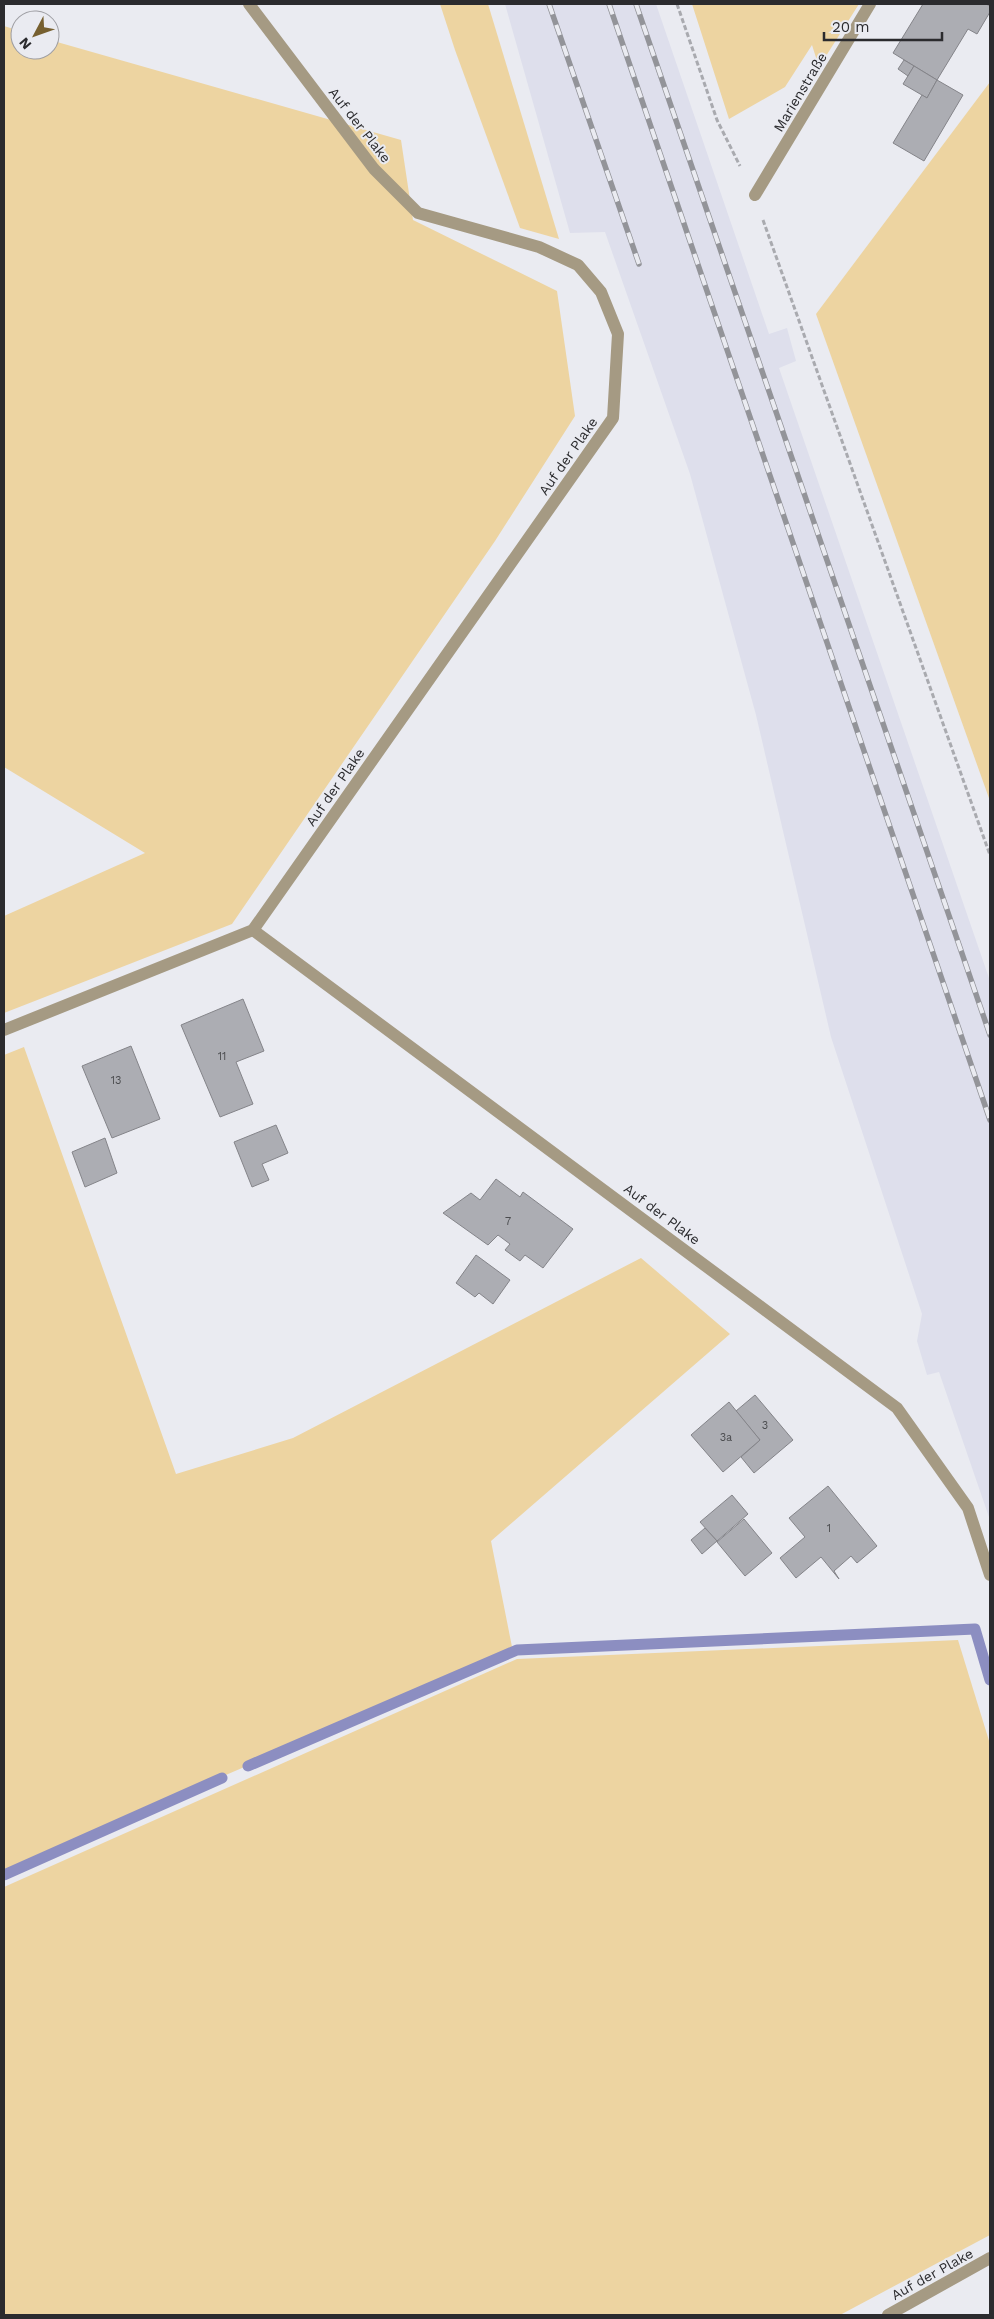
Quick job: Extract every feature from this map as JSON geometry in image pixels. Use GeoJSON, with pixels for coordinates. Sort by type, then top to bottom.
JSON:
{"type":"FeatureCollection","features":[{"type":"Feature","properties":{"kind":"street","name":"Auf der Plake"},"geometry":{"type":"LineString","coordinates":[[249,4],[374,169],[418,213],[539,247],[578,265],[601,292],[618,334],[614,418],[253,930],[897,1408],[968,1508],[990,1575]]}},
{"type":"Feature","properties":{"kind":"street","name":"Marienstraße"},"geometry":{"type":"LineString","coordinates":[[755,195],[870,4]]}},
{"type":"Feature","properties":{"kind":"street"},"geometry":{"type":"LineString","coordinates":[[4,1030],[253,930]]}},
{"type":"Feature","properties":{"kind":"street","name":"Auf der Plake"},"geometry":{"type":"LineString","coordinates":[[888,2315],[990,2258]]}},
{"type":"Feature","properties":{"kind":"path"},"geometry":{"type":"LineString","coordinates":[[677,4],[717,120],[755,195],[990,855]]}},
{"type":"Feature","properties":{"kind":"shaded area"},"geometry":{"type":"Polygon","coordinates":[[[440,4],[488,4],[559,239],[520,228],[440,4]]]}},
{"type":"Feature","properties":{"kind":"shaded area"},"geometry":{"type":"Polygon","coordinates":[[[505,4],[656,4],[769,334],[787,328],[796,361],[779,368],[990,981],[990,1520],[939,1372],[927,1375],[917,1341],[922,1314],[831,1037],[756,715],[690,474],[605,232],[570,233],[505,4]]]}},
{"type":"Feature","properties":{"kind":"shaded area"},"geometry":{"type":"Polygon","coordinates":[[[692,4],[859,4],[819,67],[812,45],[785,87],[729,119],[692,4]]]}},
{"type":"Feature","properties":{"kind":"shaded area"},"geometry":{"type":"Polygon","coordinates":[[[4,26],[10,28],[10,60],[60,60],[60,43],[401,140],[413,220],[557,291],[575,416],[495,541],[232,924],[4,1013],[4,916],[145,853],[4,767],[4,26]]]}},
{"type":"Feature","properties":{"kind":"shaded area"},"geometry":{"type":"Polygon","coordinates":[[[990,82],[990,801],[816,314],[990,82]]]}},
{"type":"Feature","properties":{"kind":"shaded area"},"geometry":{"type":"Polygon","coordinates":[[[24,1047],[176,1474],[293,1438],[641,1258],[730,1334],[491,1541],[513,1652],[4,1870],[4,1055],[24,1047]]]}},
{"type":"Feature","properties":{"kind":"shaded area"},"geometry":{"type":"Polygon","coordinates":[[[958,1640],[990,1744],[990,2235],[840,2315],[4,2315],[4,1887],[517,1659],[958,1640]]]}},
{"type":"Feature","properties":{"kind":"building"},"geometry":{"type":"Polygon","coordinates":[[[923,4],[986,4],[990,6],[990,12],[977,34],[968,29],[937,80],[893,53],[923,4]]]}},
{"type":"Feature","properties":{"kind":"building"},"geometry":{"type":"Polygon","coordinates":[[[904,60],[914,66],[908,76],[898,69],[904,60]]]}},
{"type":"Feature","properties":{"kind":"building"},"geometry":{"type":"Polygon","coordinates":[[[914,66],[937,80],[927,98],[903,84],[914,66]]]}},
{"type":"Feature","properties":{"kind":"building"},"geometry":{"type":"Polygon","coordinates":[[[937,80],[963,95],[924,161],[893,143],[922,95],[927,98],[937,80]]]}},
{"type":"Feature","properties":{"kind":"building"},"geometry":{"type":"Polygon","coordinates":[[[243,999],[264,1051],[236,1062],[253,1104],[220,1117],[181,1025],[243,999]]]}},
{"type":"Feature","properties":{"kind":"building"},"geometry":{"type":"Polygon","coordinates":[[[131,1046],[160,1119],[112,1138],[82,1066],[131,1046]]]}},
{"type":"Feature","properties":{"kind":"building"},"geometry":{"type":"Polygon","coordinates":[[[276,1125],[288,1153],[262,1164],[269,1180],[252,1187],[234,1142],[276,1125]]]}},
{"type":"Feature","properties":{"kind":"building"},"geometry":{"type":"Polygon","coordinates":[[[105,1138],[117,1173],[85,1187],[72,1152],[105,1138]]]}},
{"type":"Feature","properties":{"kind":"building"},"geometry":{"type":"Polygon","coordinates":[[[496,1179],[520,1197],[523,1192],[573,1229],[543,1268],[525,1255],[520,1261],[505,1250],[510,1244],[498,1235],[488,1245],[443,1213],[471,1193],[480,1200],[496,1179]]]}},
{"type":"Feature","properties":{"kind":"building"},"geometry":{"type":"Polygon","coordinates":[[[476,1255],[510,1280],[493,1304],[479,1293],[475,1297],[456,1283],[476,1255]]]}},
{"type":"Feature","properties":{"kind":"building"},"geometry":{"type":"Polygon","coordinates":[[[755,1395],[793,1440],[754,1473],[741,1457],[760,1440],[736,1411],[755,1395]]]}},
{"type":"Feature","properties":{"kind":"building"},"geometry":{"type":"Polygon","coordinates":[[[729,1402],[760,1440],[723,1472],[691,1435],[729,1402]]]}},
{"type":"Feature","properties":{"kind":"building"},"geometry":{"type":"Polygon","coordinates":[[[828,1486],[877,1546],[857,1563],[851,1556],[834,1571],[839,1579],[821,1557],[796,1578],[780,1558],[805,1537],[789,1518],[828,1486]]]}},
{"type":"Feature","properties":{"kind":"building"},"geometry":{"type":"Polygon","coordinates":[[[732,1495],[748,1514],[717,1541],[700,1522],[732,1495]]]}},
{"type":"Feature","properties":{"kind":"building"},"geometry":{"type":"Polygon","coordinates":[[[744,1519],[772,1553],[745,1576],[717,1542],[744,1519]]]}},
{"type":"Feature","properties":{"kind":"building"},"geometry":{"type":"Polygon","coordinates":[[[705,1528],[717,1541],[702,1554],[691,1540],[705,1528]]]}},
{"type":"Feature","properties":{"kind":"waterway"},"geometry":{"type":"LineString","coordinates":[[248,1766],[517,1650],[975,1629],[990,1680]]}},
{"type":"Feature","properties":{"kind":"waterway"},"geometry":{"type":"LineString","coordinates":[[4,1875],[222,1778]]}},
{"type":"Feature","properties":{"kind":"railway"},"geometry":{"type":"LineString","coordinates":[[549,4],[639,264]]}},
{"type":"Feature","properties":{"kind":"railway"},"geometry":{"type":"LineString","coordinates":[[609,4],[990,1120]]}},
{"type":"Feature","properties":{"kind":"railway"},"geometry":{"type":"LineString","coordinates":[[636,4],[990,1035]]}}]}
